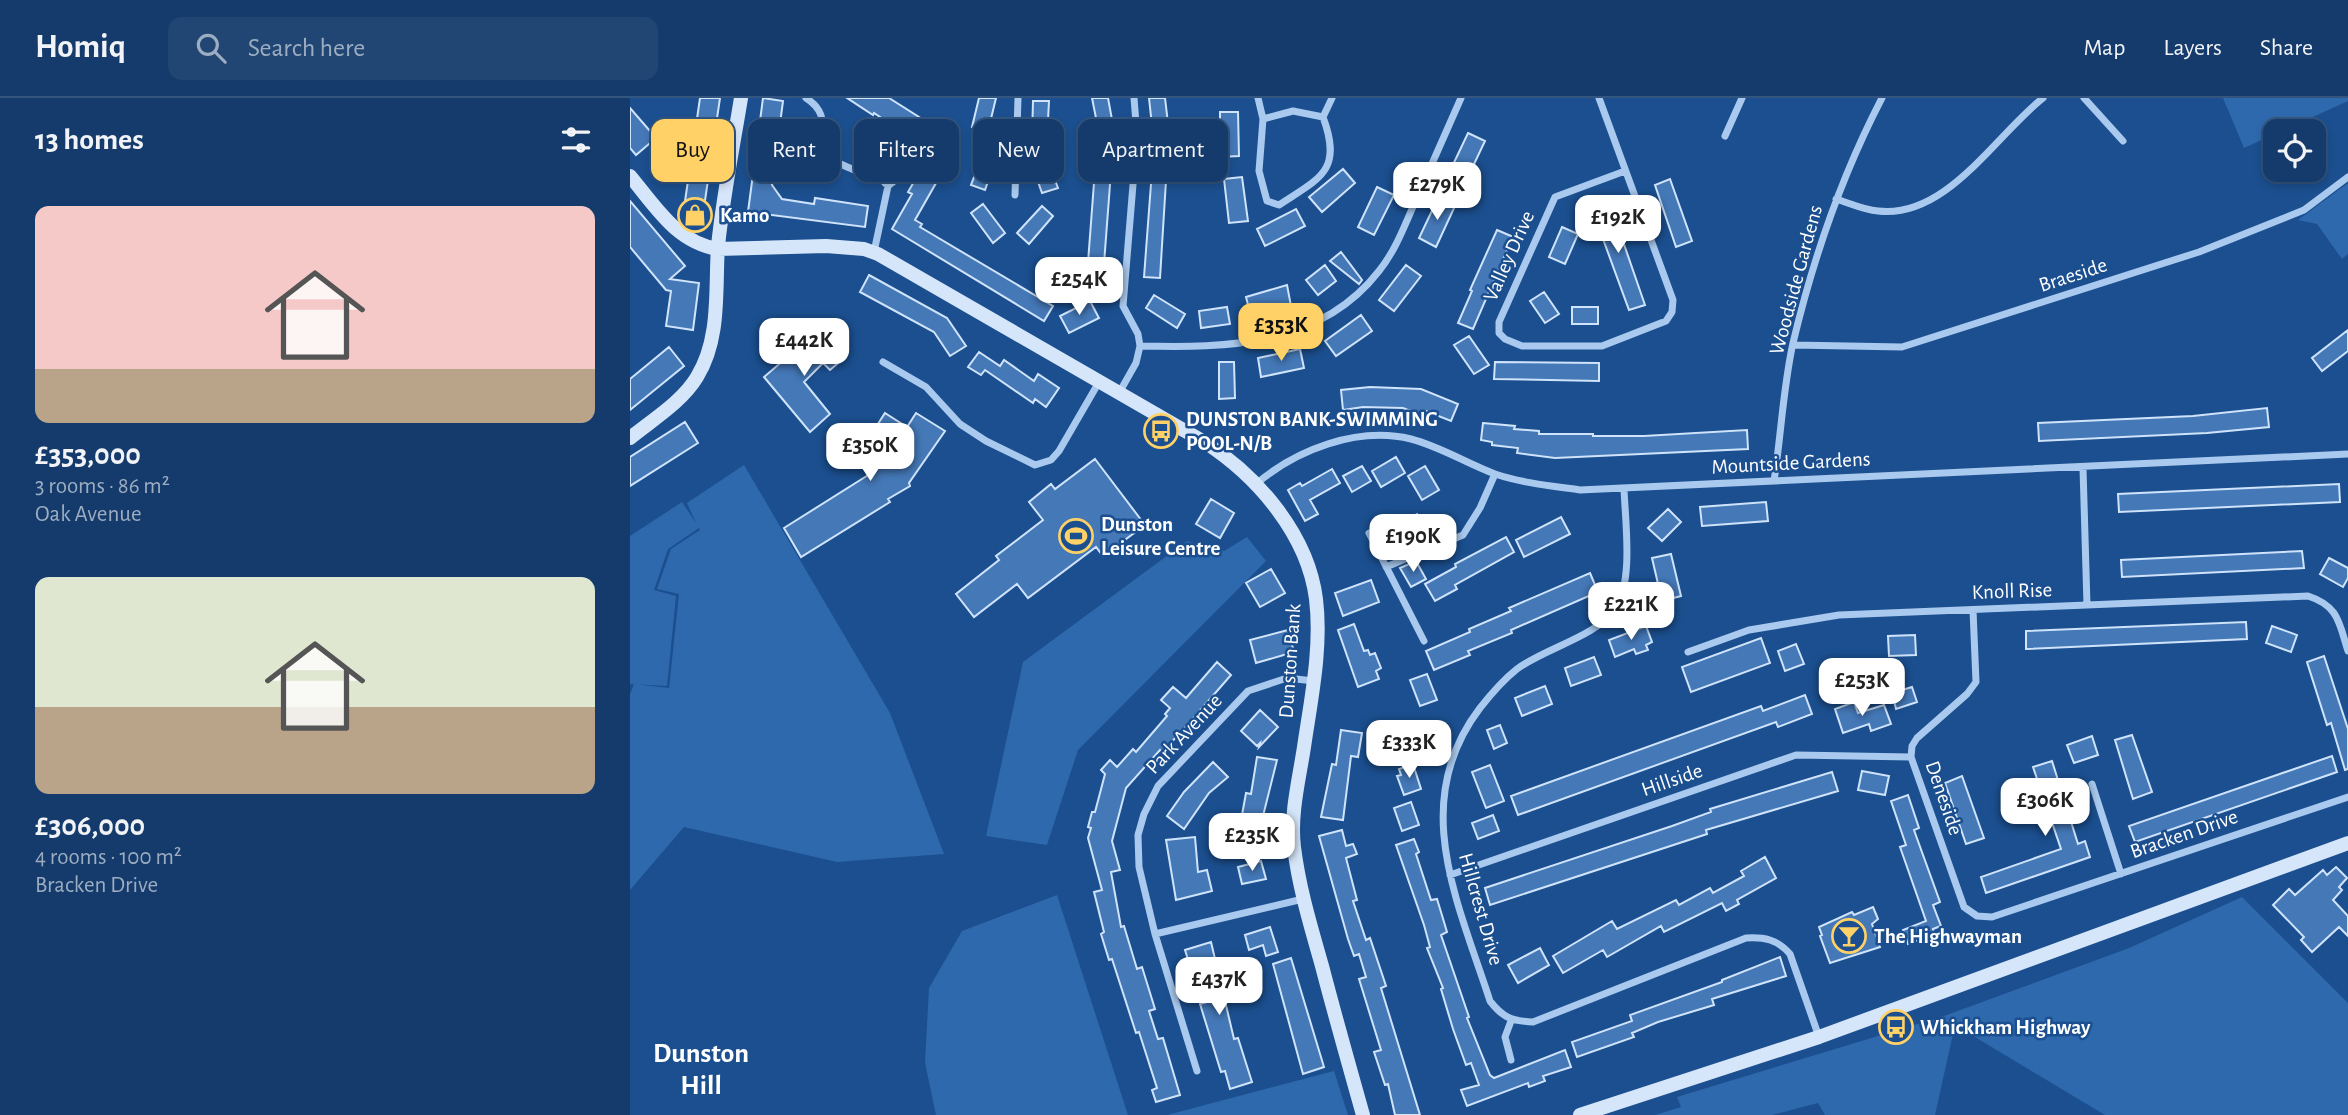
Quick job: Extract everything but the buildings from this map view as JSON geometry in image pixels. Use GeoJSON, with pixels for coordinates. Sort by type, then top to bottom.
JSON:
{"type":"FeatureCollection","features":[{"type":"Feature","properties":{"kind":"street"},"geometry":{"type":"LineString","coordinates":[[630,438],[687,391],[698,376],[714,326],[718,249],[741,98]]}},
{"type":"Feature","properties":{"kind":"street"},"geometry":{"type":"LineString","coordinates":[[806,98],[819,111],[823,123],[823,145],[830,159],[883,181],[888,186]]}},
{"type":"Feature","properties":{"kind":"street"},"geometry":{"type":"LineString","coordinates":[[1015,195],[1018,98]]}},
{"type":"Feature","properties":{"kind":"street"},"geometry":{"type":"LineString","coordinates":[[1119,393],[1136,363],[1140,346],[1134,324],[1123,306],[1137,136],[1134,98]]}},
{"type":"Feature","properties":{"kind":"street"},"geometry":{"type":"LineString","coordinates":[[1258,98],[1263,119],[1259,171],[1267,201],[1279,205],[1316,181],[1328,167],[1332,141],[1323,117],[1332,98]]}},
{"type":"Feature","properties":{"kind":"street"},"geometry":{"type":"LineString","coordinates":[[1140,346],[1206,346],[1272,338],[1300,331],[1334,312],[1379,272],[1395,247],[1461,98]]}},
{"type":"Feature","properties":{"kind":"street"},"geometry":{"type":"LineString","coordinates":[[1599,98],[1625,171]]}},
{"type":"Feature","properties":{"kind":"street"},"geometry":{"type":"LineString","coordinates":[[1725,136],[1742,98]]}},
{"type":"Feature","properties":{"kind":"street","name":"Woodside Gardens"},"geometry":{"type":"LineString","coordinates":[[1774,481],[1793,345],[1836,199],[1856,147],[1882,98]]}},
{"type":"Feature","properties":{"kind":"street"},"geometry":{"type":"LineString","coordinates":[[1836,199],[1877,212],[1913,207],[1936,197],[1956,184],[2018,117],[2043,98]]}},
{"type":"Feature","properties":{"kind":"street"},"geometry":{"type":"LineString","coordinates":[[2084,98],[2123,141]]}},
{"type":"Feature","properties":{"kind":"street"},"geometry":{"type":"LineString","coordinates":[[1263,119],[1293,111],[1323,117]]}},
{"type":"Feature","properties":{"kind":"street","name":"Valley Drive"},"geometry":{"type":"LineString","coordinates":[[1625,171],[1673,300],[1672,312],[1666,321],[1602,346],[1522,346],[1505,339],[1499,333],[1499,322],[1555,197],[1625,171]]}},
{"type":"Feature","properties":{"kind":"street"},"geometry":{"type":"LineString","coordinates":[[630,176],[687,239],[718,249]]}},
{"type":"Feature","properties":{"kind":"street","name":"Braeside"},"geometry":{"type":"LineString","coordinates":[[1793,345],[1902,347],[2199,252],[2304,210],[2348,177]]}},
{"type":"Feature","properties":{"kind":"street"},"geometry":{"type":"LineString","coordinates":[[874,253],[888,186],[893,182]]}},
{"type":"Feature","properties":{"kind":"street","name":"Dunston Bank"},"geometry":{"type":"LineString","coordinates":[[718,249],[826,246],[864,249],[874,253],[1206,443],[1256,484],[1291,531],[1313,580],[1317,618],[1314,681],[1293,818],[1294,846],[1303,899],[1363,1115]]}},
{"type":"Feature","properties":{"kind":"street"},"geometry":{"type":"LineString","coordinates":[[883,362],[926,387],[960,424],[986,441],[1035,465],[1051,460],[1059,451],[1099,382]]}},
{"type":"Feature","properties":{"kind":"street","name":"Mountside Gardens"},"geometry":{"type":"LineString","coordinates":[[1256,484],[1302,454],[1333,443],[1373,437],[1409,439],[1452,453],[1495,474],[1580,490],[2348,454]]}},
{"type":"Feature","properties":{"kind":"street"},"geometry":{"type":"LineString","coordinates":[[2083,468],[2087,605]]}},
{"type":"Feature","properties":{"kind":"street"},"geometry":{"type":"LineString","coordinates":[[1386,567],[1463,535],[1480,509],[1495,474]]}},
{"type":"Feature","properties":{"kind":"street","name":"Hillcrest Drive"},"geometry":{"type":"LineString","coordinates":[[1510,1021],[1499,1013],[1490,1001],[1450,875],[1442,827],[1449,764],[1468,724],[1494,690],[1518,668],[1604,622],[1616,607],[1623,592],[1626,554],[1624,488]]}},
{"type":"Feature","properties":{"kind":"street"},"geometry":{"type":"LineString","coordinates":[[1369,533],[1424,641]]}},
{"type":"Feature","properties":{"kind":"street","name":"Knoll Rise"},"geometry":{"type":"LineString","coordinates":[[1688,652],[1749,630],[1839,615],[2308,596],[2322,600],[2336,614],[2348,651]]}},
{"type":"Feature","properties":{"kind":"street","name":"Deneside"},"geometry":{"type":"LineString","coordinates":[[1973,610],[1976,682],[1967,694],[1917,738],[1912,746],[1911,757],[1964,907],[1978,916],[1992,917]]}},
{"type":"Feature","properties":{"kind":"street","name":"Park Avenue"},"geometry":{"type":"LineString","coordinates":[[1197,1071],[1155,934],[1139,867],[1138,835],[1144,814],[1158,786],[1248,691],[1287,678],[1314,681]]}},
{"type":"Feature","properties":{"kind":"street","name":"Hillside"},"geometry":{"type":"LineString","coordinates":[[1450,875],[1796,755],[1911,757]]}},
{"type":"Feature","properties":{"kind":"street"},"geometry":{"type":"LineString","coordinates":[[2092,784],[2121,874]]}},
{"type":"Feature","properties":{"kind":"street","name":"Bracken Drive"},"geometry":{"type":"LineString","coordinates":[[1992,917],[2348,797]]}},
{"type":"Feature","properties":{"kind":"street"},"geometry":{"type":"LineString","coordinates":[[1580,1115],[1819,1037],[2348,843]]}},
{"type":"Feature","properties":{"kind":"street"},"geometry":{"type":"LineString","coordinates":[[1155,934],[1303,899]]}},
{"type":"Feature","properties":{"kind":"street"},"geometry":{"type":"LineString","coordinates":[[1511,1060],[1505,1037],[1510,1021],[1533,1022],[1746,938],[1763,937],[1783,945],[1790,954],[1819,1037]]}},
{"type":"Feature","properties":{"kind":"shaded area"},"geometry":{"type":"Polygon","coordinates":[[[2223,98],[2348,98],[2348,101],[2308,119],[2263,119],[2263,139],[2244,148],[2223,98]]]}},
{"type":"Feature","properties":{"kind":"shaded area"},"geometry":{"type":"Polygon","coordinates":[[[2348,183],[2348,254],[2342,259],[2317,224],[2298,220],[2348,183]]]}},
{"type":"Feature","properties":{"kind":"shaded area"},"geometry":{"type":"Polygon","coordinates":[[[744,465],[890,713],[944,854],[837,862],[684,827],[630,890],[630,694],[634,684],[630,684],[630,536],[682,502],[696,523],[687,503],[744,465]],[[699,528],[668,549],[654,590],[676,596],[667,686],[638,684],[669,688],[679,594],[657,589],[671,549],[700,530],[699,528]]]}},
{"type":"Feature","properties":{"kind":"shaded area"},"geometry":{"type":"Polygon","coordinates":[[[1247,537],[1266,561],[1078,750],[1047,845],[986,836],[1023,662],[1187,541],[1224,551],[1247,537]]]}},
{"type":"Feature","properties":{"kind":"shaded area"},"geometry":{"type":"Polygon","coordinates":[[[1057,895],[1128,1115],[936,1115],[925,1063],[929,988],[962,931],[1057,895]]]}},
{"type":"Feature","properties":{"kind":"shaded area"},"geometry":{"type":"Polygon","coordinates":[[[2242,897],[2348,1003],[2348,1115],[2105,1115],[1955,1025],[1935,1115],[1825,1115],[1818,1103],[1772,1115],[1655,1115],[1681,1107],[1677,1097],[1944,1016],[2129,948],[2242,897]]]}},
{"type":"Feature","properties":{"kind":"shaded area"},"geometry":{"type":"Polygon","coordinates":[[[1334,1071],[1348,1115],[1167,1115],[1334,1071]]]}},
{"type":"Feature","properties":{"kind":"place","name":"Kamo"},"geometry":{"type":"Point","coordinates":[695,215]}},
{"type":"Feature","properties":{"kind":"place","name":"DUNSTON BANK-SWIMMING POOL-N/B"},"geometry":{"type":"Point","coordinates":[1161,431]}},
{"type":"Feature","properties":{"kind":"place","name":"Dunston Leisure Centre"},"geometry":{"type":"Point","coordinates":[1076,536]}},
{"type":"Feature","properties":{"kind":"place","name":"The Highwayman"},"geometry":{"type":"Point","coordinates":[1849,936]}},
{"type":"Feature","properties":{"kind":"place","name":"Whickham Highway"},"geometry":{"type":"Point","coordinates":[1896,1027]}},
{"type":"Feature","properties":{"kind":"district","name":"Dunston Hill"},"geometry":{"type":"Point","coordinates":[701,1070]}}]}
